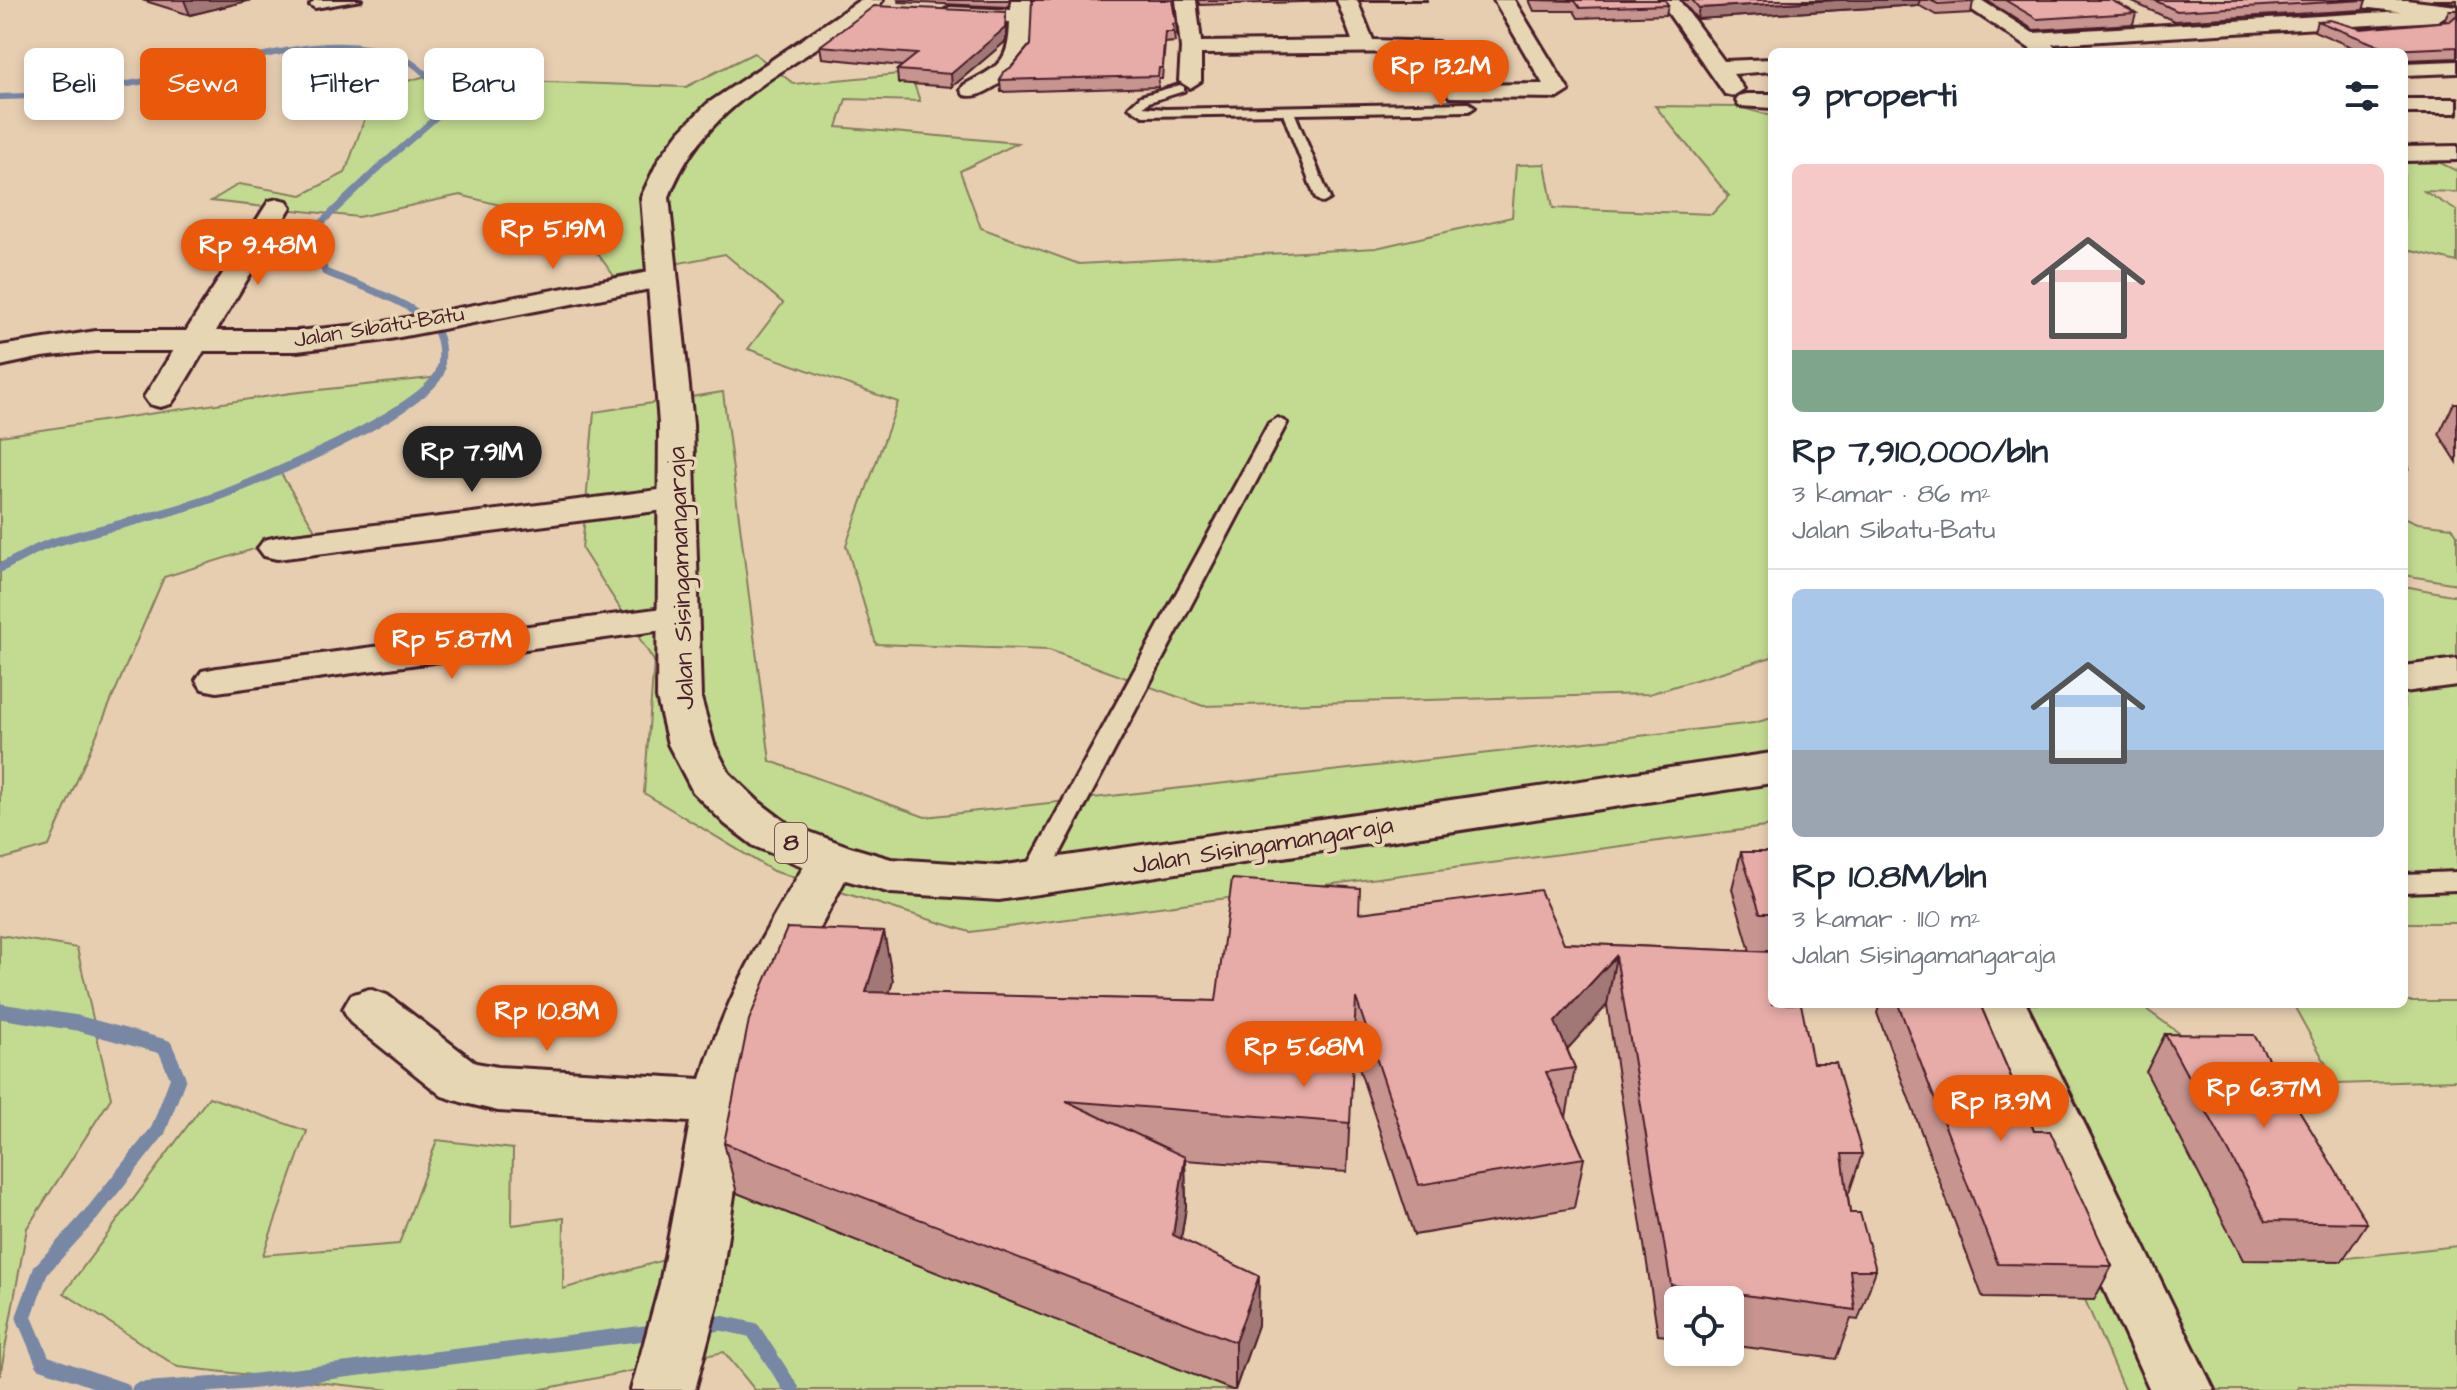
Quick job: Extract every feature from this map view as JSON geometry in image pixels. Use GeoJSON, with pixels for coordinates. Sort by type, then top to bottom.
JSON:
{"type":"FeatureCollection","features":[{"type":"Feature","properties":{"kind":"main road"},"geometry":{"type":"LineString","coordinates":[[2352,0],[2445,18]]}},
{"type":"Feature","properties":{"kind":"main road","name":"Jalan Sisingamangaraja"},"geometry":{"type":"LineString","coordinates":[[875,6],[737,93],[687,139],[659,182],[655,197],[660,279],[676,424],[679,698],[691,744],[710,781],[742,813],[771,835],[832,859],[891,876],[999,883],[1768,769]]}},
{"type":"Feature","properties":{"kind":"main road","name":"Jalan Sibatu-Batu"},"geometry":{"type":"LineString","coordinates":[[0,356],[75,342],[288,342],[379,332],[660,279]]}},
{"type":"Feature","properties":{"kind":"main road"},"geometry":{"type":"LineString","coordinates":[[2408,678],[2457,672]]}},
{"type":"Feature","properties":{"kind":"street"},"geometry":{"type":"LineString","coordinates":[[1185,85],[1191,48],[1186,0]]}},
{"type":"Feature","properties":{"kind":"street"},"geometry":{"type":"LineString","coordinates":[[1347,0],[1365,46]]}},
{"type":"Feature","properties":{"kind":"street"},"geometry":{"type":"LineString","coordinates":[[1191,48],[1431,46],[1436,50],[1451,87],[1458,92],[1558,91],[1504,0]]}},
{"type":"Feature","properties":{"kind":"street"},"geometry":{"type":"LineString","coordinates":[[1669,0],[1716,68],[1740,95],[1768,100]]}},
{"type":"Feature","properties":{"kind":"street"},"geometry":{"type":"LineString","coordinates":[[1967,0],[2044,48]]}},
{"type":"Feature","properties":{"kind":"street"},"geometry":{"type":"LineString","coordinates":[[930,12],[1021,8],[1020,55],[1017,62],[972,90]]}},
{"type":"Feature","properties":{"kind":"street"},"geometry":{"type":"LineString","coordinates":[[2133,13],[2200,48]]}},
{"type":"Feature","properties":{"kind":"street"},"geometry":{"type":"LineString","coordinates":[[2029,39],[2445,18]]}},
{"type":"Feature","properties":{"kind":"street"},"geometry":{"type":"LineString","coordinates":[[2251,27],[2290,45]]}},
{"type":"Feature","properties":{"kind":"street"},"geometry":{"type":"LineString","coordinates":[[1716,68],[1768,65]]}},
{"type":"Feature","properties":{"kind":"street"},"geometry":{"type":"LineString","coordinates":[[2408,69],[2457,67]]}},
{"type":"Feature","properties":{"kind":"street"},"geometry":{"type":"LineString","coordinates":[[2408,106],[2457,106]]}},
{"type":"Feature","properties":{"kind":"street"},"geometry":{"type":"LineString","coordinates":[[2408,154],[2457,153]]}},
{"type":"Feature","properties":{"kind":"street"},"geometry":{"type":"LineString","coordinates":[[160,397],[278,207]]}},
{"type":"Feature","properties":{"kind":"street"},"geometry":{"type":"LineString","coordinates":[[277,548],[675,499]]}},
{"type":"Feature","properties":{"kind":"street"},"geometry":{"type":"LineString","coordinates":[[217,680],[678,618]]}},
{"type":"Feature","properties":{"kind":"street"},"geometry":{"type":"LineString","coordinates":[[670,1370],[697,1253],[722,1102],[751,1013],[832,859]]}},
{"type":"Feature","properties":{"kind":"street"},"geometry":{"type":"LineString","coordinates":[[2002,1008],[2182,1390]]}},
{"type":"Feature","properties":{"kind":"street"},"geometry":{"type":"LineString","coordinates":[[369,1009],[461,1081],[498,1089],[722,1102]]}},
{"type":"Feature","properties":{"kind":"lane"},"geometry":{"type":"LineString","coordinates":[[321,0],[315,5],[356,0]]}},
{"type":"Feature","properties":{"kind":"lane"},"geometry":{"type":"LineString","coordinates":[[2418,29],[2445,18]]}},
{"type":"Feature","properties":{"kind":"lane"},"geometry":{"type":"LineString","coordinates":[[2319,22],[2350,33]]}},
{"type":"Feature","properties":{"kind":"lane"},"geometry":{"type":"LineString","coordinates":[[1177,113],[1167,104],[1185,85]]}},
{"type":"Feature","properties":{"kind":"lane"},"geometry":{"type":"LineString","coordinates":[[1185,85],[1135,104],[1137,109],[1177,113],[1469,107]]}},
{"type":"Feature","properties":{"kind":"lane"},"geometry":{"type":"LineString","coordinates":[[1288,112],[1323,199]]}},
{"type":"Feature","properties":{"kind":"lane"},"geometry":{"type":"LineString","coordinates":[[1033,880],[1278,423]]}},
{"type":"Feature","properties":{"kind":"lane"},"geometry":{"type":"LineString","coordinates":[[2408,883],[2457,881]]}},
{"type":"Feature","properties":{"kind":"green space"},"geometry":{"type":"Polygon","coordinates":[[[754,53],[794,84],[910,73],[920,101],[846,99],[837,127],[1018,143],[960,171],[981,228],[1079,264],[1376,248],[1512,217],[1516,165],[1545,164],[1553,208],[1712,214],[1729,196],[1655,106],[1739,107],[1768,115],[1768,658],[1649,694],[1203,706],[1049,650],[876,644],[846,545],[898,402],[748,349],[783,303],[725,254],[614,276],[576,224],[460,195],[358,217],[211,201],[239,184],[302,195],[345,173],[364,120],[408,120],[408,81],[424,77],[424,120],[544,120],[544,82],[686,87],[754,53]]]}},
{"type":"Feature","properties":{"kind":"green space"},"geometry":{"type":"Polygon","coordinates":[[[2408,147],[2457,171],[2457,192],[2424,191],[2457,211],[2457,262],[2408,250],[2408,147]]]}},
{"type":"Feature","properties":{"kind":"green space"},"geometry":{"type":"Polygon","coordinates":[[[440,377],[406,408],[386,421],[280,472],[315,530],[164,577],[49,846],[0,860],[0,436],[291,393],[440,377]]]}},
{"type":"Feature","properties":{"kind":"green space"},"geometry":{"type":"Polygon","coordinates":[[[723,392],[770,761],[925,817],[1768,719],[1768,827],[970,932],[773,871],[644,793],[654,661],[582,549],[594,412],[723,392]]]}},
{"type":"Feature","properties":{"kind":"green space"},"geometry":{"type":"Polygon","coordinates":[[[2408,519],[2452,527],[2457,535],[2457,584],[2408,576],[2408,519]]]}},
{"type":"Feature","properties":{"kind":"green space"},"geometry":{"type":"Polygon","coordinates":[[[2408,587],[2457,596],[2457,923],[2408,923],[2408,587]]]}},
{"type":"Feature","properties":{"kind":"green space"},"geometry":{"type":"Polygon","coordinates":[[[0,935],[77,948],[111,1098],[27,1228],[0,1376],[0,935]]]}},
{"type":"Feature","properties":{"kind":"green space"},"geometry":{"type":"Polygon","coordinates":[[[2408,1001],[2457,1001],[2457,1080],[2337,1084],[2295,1008],[2408,1008],[2408,1001]]]}},
{"type":"Feature","properties":{"kind":"green space"},"geometry":{"type":"Polygon","coordinates":[[[1959,1008],[2145,1008],[2234,1073],[2147,1072],[2320,1261],[2457,1246],[2457,1390],[2298,1387],[2298,1390],[2124,1390],[1959,1008]]]}},
{"type":"Feature","properties":{"kind":"green space"},"geometry":{"type":"Polygon","coordinates":[[[209,1097],[307,1131],[263,1255],[399,1244],[437,1140],[513,1149],[512,1225],[564,1218],[563,1289],[664,1260],[717,1185],[1232,1390],[755,1390],[724,1352],[538,1390],[390,1390],[178,1367],[64,1293],[209,1097]]]}},
{"type":"Feature","properties":{"kind":"building"},"geometry":{"type":"Polygon","coordinates":[[[1032,0],[1172,0],[1176,23],[1173,24],[1174,32],[1165,32],[1162,68],[1159,68],[1158,76],[1000,80],[1003,72],[1012,67],[1030,45],[1032,0]]]}},
{"type":"Feature","properties":{"kind":"building"},"geometry":{"type":"Polygon","coordinates":[[[1535,0],[1665,0],[1668,5],[1580,8],[1575,1],[1535,0]]]}},
{"type":"Feature","properties":{"kind":"building"},"geometry":{"type":"Polygon","coordinates":[[[1692,0],[1836,0],[1699,8],[1692,0]]]}},
{"type":"Feature","properties":{"kind":"building"},"geometry":{"type":"Polygon","coordinates":[[[1930,0],[1970,0],[1973,2],[1938,4],[1930,0]]]}},
{"type":"Feature","properties":{"kind":"building"},"geometry":{"type":"Polygon","coordinates":[[[2005,0],[2111,0],[2136,13],[2037,19],[2005,0]]]}},
{"type":"Feature","properties":{"kind":"building"},"geometry":{"type":"Polygon","coordinates":[[[2154,0],[2365,0],[2177,11],[2154,0]]]}},
{"type":"Feature","properties":{"kind":"building"},"geometry":{"type":"Polygon","coordinates":[[[874,6],[1006,12],[1005,28],[951,74],[897,70],[917,54],[820,46],[874,6]]]}},
{"type":"Feature","properties":{"kind":"building"},"geometry":{"type":"Polygon","coordinates":[[[2457,15],[2457,47],[2408,49],[2384,48],[2317,21],[2330,20],[2361,29],[2450,21],[2457,15]]]}},
{"type":"Feature","properties":{"kind":"building"},"geometry":{"type":"Polygon","coordinates":[[[1741,852],[1768,852],[1768,913],[1760,913],[1741,852]]]}},
{"type":"Feature","properties":{"kind":"building"},"geometry":{"type":"Polygon","coordinates":[[[1232,879],[1360,888],[1359,913],[1540,890],[1564,943],[1768,952],[1768,1008],[1802,1008],[1813,1063],[1836,1063],[1862,1154],[1842,1154],[1850,1213],[1860,1213],[1876,1270],[1850,1270],[1855,1310],[1744,1295],[1744,1286],[1671,1285],[1616,956],[1555,1022],[1575,1068],[1546,1072],[1584,1158],[1419,1185],[1356,998],[1350,1123],[1066,1101],[1185,1157],[1173,1235],[1259,1276],[1235,1342],[724,1143],[749,1020],[787,928],[884,932],[866,992],[1216,1001],[1232,879]]]}},
{"type":"Feature","properties":{"kind":"building"},"geometry":{"type":"Polygon","coordinates":[[[1900,1008],[1982,1008],[2034,1131],[2050,1131],[2112,1266],[1998,1264],[1900,1008]]]}},
{"type":"Feature","properties":{"kind":"building"},"geometry":{"type":"Polygon","coordinates":[[[2165,1034],[2254,1035],[2367,1223],[2266,1221],[2165,1034]]]}},
{"type":"Feature","properties":{"kind":"waterway"},"geometry":{"type":"LineString","coordinates":[[0,97],[110,87],[287,50],[345,46],[372,49],[398,56],[414,65],[450,105],[384,163]]}},
{"type":"Feature","properties":{"kind":"waterway"},"geometry":{"type":"LineString","coordinates":[[386,161],[320,224],[319,255],[325,272],[387,296],[429,322],[440,341],[441,370]]}},
{"type":"Feature","properties":{"kind":"waterway"},"geometry":{"type":"LineString","coordinates":[[0,568],[49,544],[193,505],[302,461],[409,403],[431,384],[441,368]]}},
{"type":"Feature","properties":{"kind":"waterway"},"geometry":{"type":"LineString","coordinates":[[0,1011],[77,1023],[165,1047],[178,1078],[158,1131],[91,1215],[41,1270],[24,1317],[43,1362],[123,1390]]}},
{"type":"Feature","properties":{"kind":"waterway"},"geometry":{"type":"LineString","coordinates":[[698,1326],[721,1323],[753,1330],[792,1390]]}},
{"type":"Feature","properties":{"kind":"waterway"},"geometry":{"type":"LineString","coordinates":[[139,1390],[247,1382],[661,1331]]}}]}
